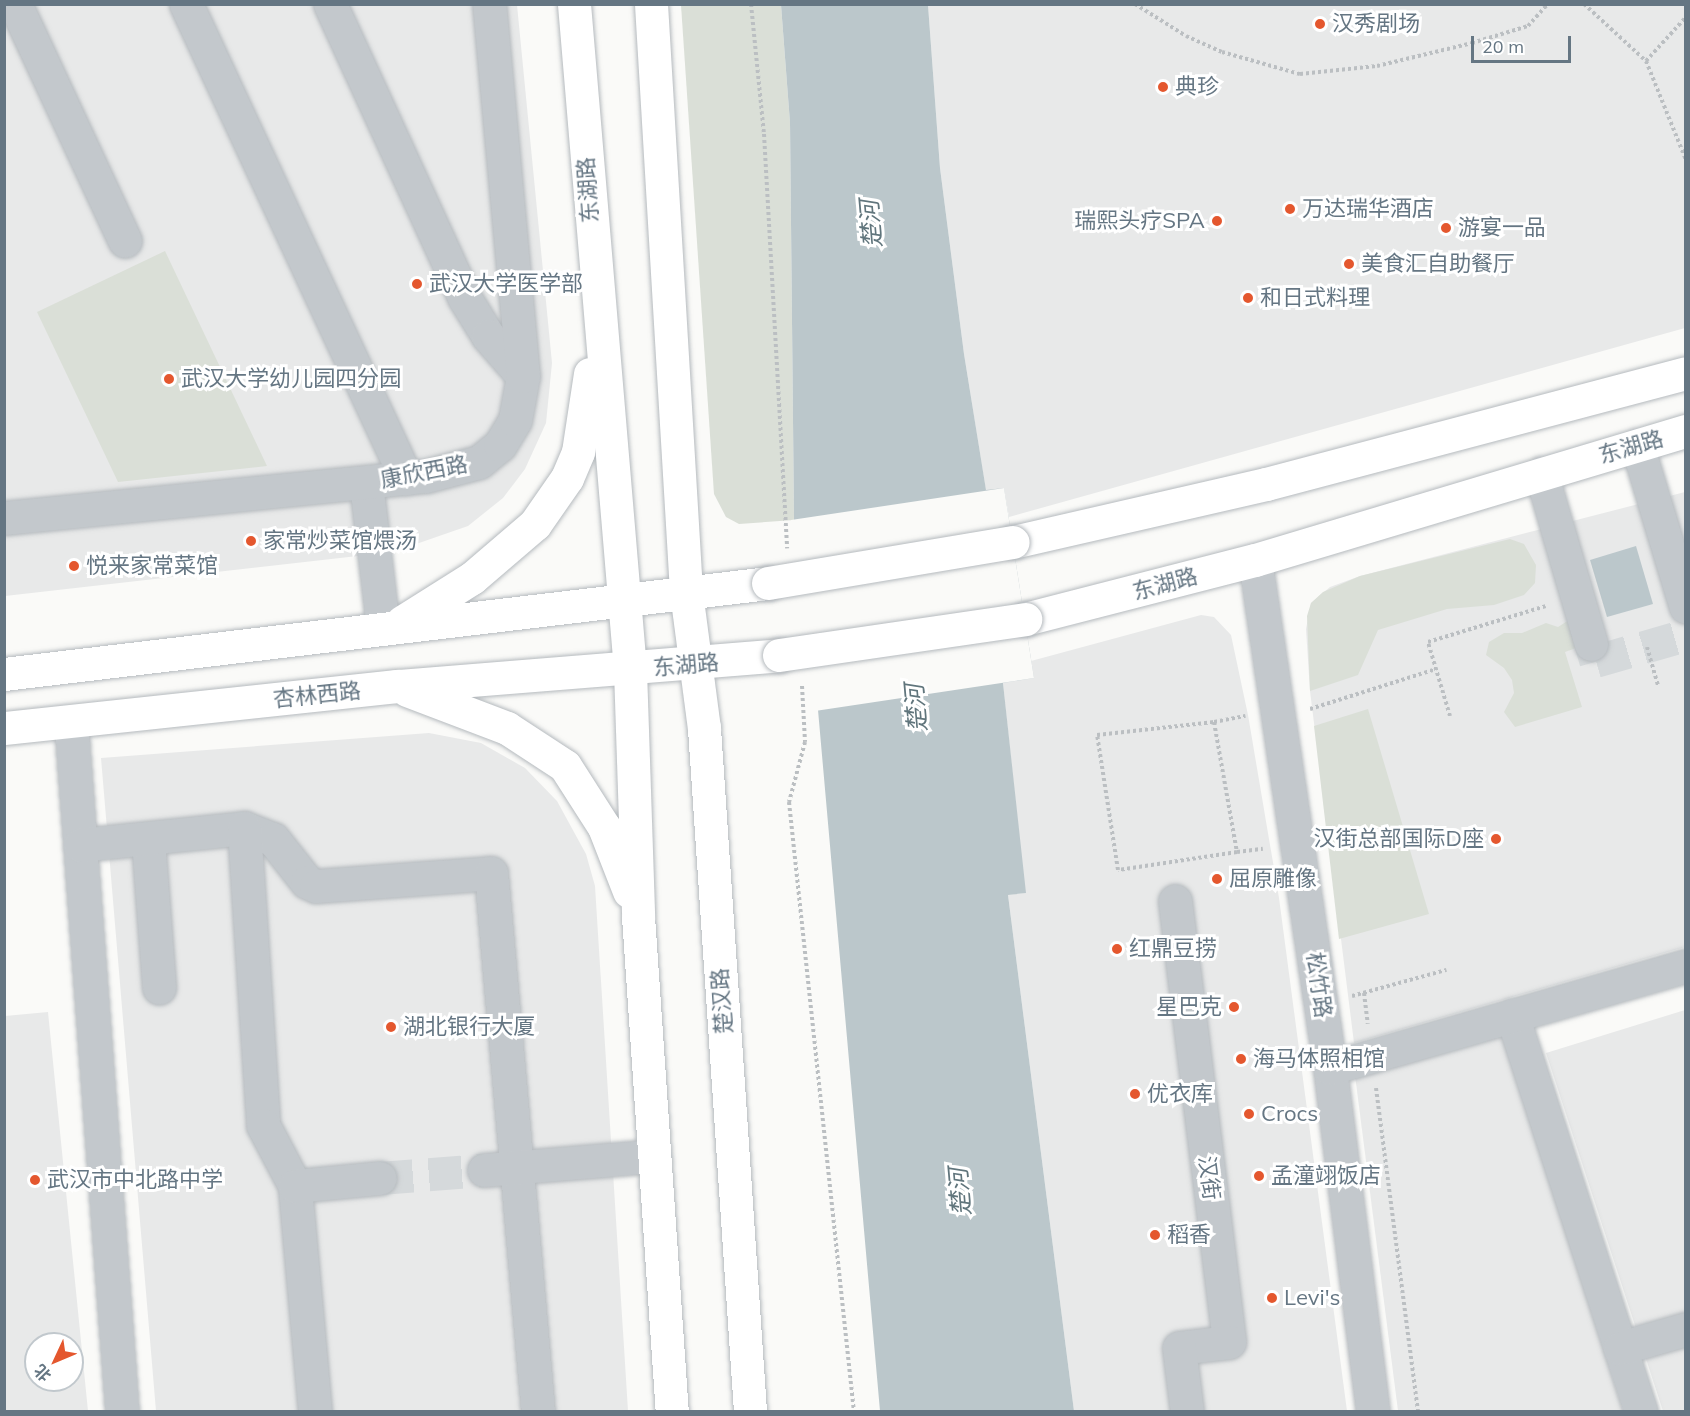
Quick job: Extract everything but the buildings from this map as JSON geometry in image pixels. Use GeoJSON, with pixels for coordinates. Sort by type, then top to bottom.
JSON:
{"type":"FeatureCollection","features":[{"type":"Feature","properties":{"kind":"main road","name":"东湖路"},"geometry":{"type":"LineString","coordinates":[[574,4],[596,288],[624,599]]}},
{"type":"Feature","properties":{"kind":"main road"},"geometry":{"type":"LineString","coordinates":[[651,4],[686,592]]}},
{"type":"Feature","properties":{"kind":"main road"},"geometry":{"type":"LineString","coordinates":[[390,627],[472,578],[517,543],[567,478],[578,452],[589,393],[596,288]]}},
{"type":"Feature","properties":{"kind":"main road"},"geometry":{"type":"LineString","coordinates":[[4,674],[768,583],[1013,542],[1266,484],[1686,373]]}},
{"type":"Feature","properties":{"kind":"main road","name":"东湖路"},"geometry":{"type":"LineString","coordinates":[[630,670],[779,655],[1025,619],[1255,560],[1686,431]]}},
{"type":"Feature","properties":{"kind":"main road","name":"楚汉路"},"geometry":{"type":"LineString","coordinates":[[686,592],[705,740],[750,1412]]}},
{"type":"Feature","properties":{"kind":"main road"},"geometry":{"type":"LineString","coordinates":[[624,599],[630,670],[638,916],[672,1412]]}},
{"type":"Feature","properties":{"kind":"main road","name":"杏林西路"},"geometry":{"type":"LineString","coordinates":[[4,728],[397,686],[630,670]]}},
{"type":"Feature","properties":{"kind":"main road"},"geometry":{"type":"LineString","coordinates":[[397,686],[507,728],[565,766],[604,827],[638,916]]}},
{"type":"Feature","properties":{"kind":"street"},"geometry":{"type":"LineString","coordinates":[[15,4],[125,241]]}},
{"type":"Feature","properties":{"kind":"street"},"geometry":{"type":"LineString","coordinates":[[186,4],[406,478]]}},
{"type":"Feature","properties":{"kind":"street"},"geometry":{"type":"LineString","coordinates":[[330,4],[464,297],[488,336],[523,376]]}},
{"type":"Feature","properties":{"kind":"street","name":"康欣西路"},"geometry":{"type":"LineString","coordinates":[[4,518],[406,478],[462,468],[489,455],[515,420],[523,376],[489,4]]}},
{"type":"Feature","properties":{"kind":"street"},"geometry":{"type":"LineString","coordinates":[[1637,445],[1686,607]]}},
{"type":"Feature","properties":{"kind":"street"},"geometry":{"type":"LineString","coordinates":[[1541,473],[1591,644]]}},
{"type":"Feature","properties":{"kind":"street"},"geometry":{"type":"LineString","coordinates":[[366,483],[390,627]]}},
{"type":"Feature","properties":{"kind":"street","name":"松竹路"},"geometry":{"type":"LineString","coordinates":[[1255,560],[1330,1068],[1373,1412]]}},
{"type":"Feature","properties":{"kind":"street"},"geometry":{"type":"LineString","coordinates":[[70,722],[122,1412]]}},
{"type":"Feature","properties":{"kind":"street"},"geometry":{"type":"LineString","coordinates":[[80,845],[148,840],[244,828],[262,831],[273,839],[306,882],[316,886],[491,873],[538,1412]]}},
{"type":"Feature","properties":{"kind":"street"},"geometry":{"type":"LineString","coordinates":[[244,828],[263,1125],[295,1186],[315,1412]]}},
{"type":"Feature","properties":{"kind":"street"},"geometry":{"type":"LineString","coordinates":[[148,840],[159,988]]}},
{"type":"Feature","properties":{"kind":"street","name":"汉街"},"geometry":{"type":"LineString","coordinates":[[1175,901],[1229,1342],[1179,1348],[1187,1412]]}},
{"type":"Feature","properties":{"kind":"street"},"geometry":{"type":"LineString","coordinates":[[1330,1068],[1686,966]]}},
{"type":"Feature","properties":{"kind":"street"},"geometry":{"type":"LineString","coordinates":[[1512,1015],[1641,1412]]}},
{"type":"Feature","properties":{"kind":"street"},"geometry":{"type":"LineString","coordinates":[[484,1170],[654,1156]]}},
{"type":"Feature","properties":{"kind":"street"},"geometry":{"type":"LineString","coordinates":[[295,1186],[380,1178]]}},
{"type":"Feature","properties":{"kind":"street"},"geometry":{"type":"LineString","coordinates":[[1620,1348],[1686,1329]]}},
{"type":"Feature","properties":{"kind":"path"},"geometry":{"type":"LineString","coordinates":[[751,4],[764,134],[787,553]]}},
{"type":"Feature","properties":{"kind":"path"},"geometry":{"type":"LineString","coordinates":[[1135,4],[1186,36],[1222,52],[1300,74],[1377,66],[1472,43],[1528,26],[1548,4]]}},
{"type":"Feature","properties":{"kind":"path"},"geometry":{"type":"LineString","coordinates":[[1584,4],[1646,61],[1686,160]]}},
{"type":"Feature","properties":{"kind":"path"},"geometry":{"type":"LineString","coordinates":[[1646,61],[1686,17]]}},
{"type":"Feature","properties":{"kind":"path"},"geometry":{"type":"LineString","coordinates":[[1450,716],[1428,642],[1577,597]]}},
{"type":"Feature","properties":{"kind":"path"},"geometry":{"type":"LineString","coordinates":[[1647,647],[1658,685]]}},
{"type":"Feature","properties":{"kind":"path"},"geometry":{"type":"LineString","coordinates":[[1307,710],[1436,669]]}},
{"type":"Feature","properties":{"kind":"path"},"geometry":{"type":"LineString","coordinates":[[802,680],[807,725],[789,802],[854,1412]]}},
{"type":"Feature","properties":{"kind":"path"},"geometry":{"type":"LineString","coordinates":[[1248,714],[1215,722],[1097,735],[1118,870],[1263,849]]}},
{"type":"Feature","properties":{"kind":"path"},"geometry":{"type":"LineString","coordinates":[[1215,722],[1237,852]]}},
{"type":"Feature","properties":{"kind":"path"},"geometry":{"type":"LineString","coordinates":[[1348,997],[1446,970]]}},
{"type":"Feature","properties":{"kind":"path"},"geometry":{"type":"LineString","coordinates":[[1364,993],[1418,1412]]}},
{"type":"Feature","properties":{"kind":"shaded area","name":"武汉大学医学部"},"geometry":{"type":"Polygon","coordinates":[[[4,5],[517,5],[552,363],[546,423],[525,469],[503,498],[468,526],[393,552],[5,596],[4,5]]]}},
{"type":"Feature","properties":{"kind":"shaded area"},"geometry":{"type":"Polygon","coordinates":[[[681,5],[781,5],[790,123],[794,520],[739,524],[726,517],[714,494],[681,5]]]}},
{"type":"Feature","properties":{"kind":"shaded area"},"geometry":{"type":"Polygon","coordinates":[[[928,5],[1685,5],[1685,328],[1009,517],[1004,488],[986,491],[964,354],[940,168],[928,5]]]}},
{"type":"Feature","properties":{"kind":"shaded area"},"geometry":{"type":"Polygon","coordinates":[[[165,251],[267,466],[118,482],[37,312],[165,251]]]}},
{"type":"Feature","properties":{"kind":"shaded area"},"geometry":{"type":"Polygon","coordinates":[[[1685,492],[1685,947],[1354,1043],[1310,691],[1306,629],[1311,603],[1330,587],[1360,576],[1685,492]]]}},
{"type":"Feature","properties":{"kind":"shaded area"},"geometry":{"type":"Polygon","coordinates":[[[1510,539],[1524,544],[1536,565],[1535,583],[1524,595],[1494,605],[1447,609],[1378,630],[1358,675],[1310,691],[1307,616],[1311,603],[1323,592],[1360,576],[1510,539]]]}},
{"type":"Feature","properties":{"kind":"shaded area"},"geometry":{"type":"Polygon","coordinates":[[[1201,615],[1214,617],[1231,635],[1248,715],[1279,898],[1347,1411],[1074,1411],[1008,895],[1025,893],[1003,683],[1034,678],[1031,661],[1201,615]]]}},
{"type":"Feature","properties":{"kind":"shaded area"},"geometry":{"type":"Polygon","coordinates":[[[1569,620],[1579,647],[1565,652],[1582,707],[1515,727],[1504,712],[1514,693],[1512,680],[1504,668],[1486,655],[1489,642],[1504,633],[1522,633],[1546,623],[1558,627],[1569,620]]]}},
{"type":"Feature","properties":{"kind":"shaded area"},"geometry":{"type":"Polygon","coordinates":[[[1368,709],[1429,914],[1339,939],[1314,726],[1368,709]]]}},
{"type":"Feature","properties":{"kind":"shaded area"},"geometry":{"type":"Polygon","coordinates":[[[429,733],[481,743],[525,768],[557,801],[586,854],[595,886],[628,1411],[156,1411],[101,758],[429,733]]]}},
{"type":"Feature","properties":{"kind":"shaded area"},"geometry":{"type":"Polygon","coordinates":[[[1685,1010],[1685,1411],[1663,1411],[1546,1053],[1685,1010]]]}},
{"type":"Feature","properties":{"kind":"shaded area","name":"武汉市中北路中学"},"geometry":{"type":"Polygon","coordinates":[[[48,1012],[80,1332],[24,1332],[24,1392],[84,1392],[84,1371],[88,1411],[5,1411],[5,1016],[48,1012]]]}},
{"type":"Feature","properties":{"kind":"shaded area"},"geometry":{"type":"Polygon","coordinates":[[[1502,1032],[1623,1411],[1398,1411],[1355,1075],[1502,1032]]]}},
{"type":"Feature","properties":{"kind":"water","name":"楚河"},"geometry":{"type":"Polygon","coordinates":[[[781,5],[928,5],[940,168],[964,354],[986,490],[1004,488],[1034,678],[1003,683],[1026,893],[1008,895],[1074,1411],[880,1411],[818,710],[794,520],[790,123],[781,5]]]}},
{"type":"Feature","properties":{"kind":"water"},"geometry":{"type":"Polygon","coordinates":[[[1636,546],[1653,604],[1607,617],[1590,560],[1636,546]]]}},
{"type":"Feature","properties":{"kind":"pier"},"geometry":{"type":"Polygon","coordinates":[[[1004,488],[1034,678],[815,711],[791,520],[1004,488]]]}},
{"type":"Feature","properties":{"kind":"tunnel"},"geometry":{"type":"LineString","coordinates":[[1591,644],[1596,661],[1686,635]]}},
{"type":"Feature","properties":{"kind":"tunnel"},"geometry":{"type":"LineString","coordinates":[[380,1178],[484,1170]]}},
{"type":"Feature","properties":{"kind":"place","name":"汉秀剧场"},"geometry":{"type":"Point","coordinates":[1320,24]}},
{"type":"Feature","properties":{"kind":"place","name":"典珍"},"geometry":{"type":"Point","coordinates":[1163,87]}},
{"type":"Feature","properties":{"kind":"place","name":"万达瑞华酒店"},"geometry":{"type":"Point","coordinates":[1290,209]}},
{"type":"Feature","properties":{"kind":"place","name":"瑞熙头疗SPA"},"geometry":{"type":"Point","coordinates":[1217,221]}},
{"type":"Feature","properties":{"kind":"place","name":"游宴一品"},"geometry":{"type":"Point","coordinates":[1446,228]}},
{"type":"Feature","properties":{"kind":"place","name":"美食汇自助餐厅"},"geometry":{"type":"Point","coordinates":[1349,264]}},
{"type":"Feature","properties":{"kind":"place","name":"武汉大学医学部"},"geometry":{"type":"Point","coordinates":[417,284]}},
{"type":"Feature","properties":{"kind":"place","name":"和日式料理"},"geometry":{"type":"Point","coordinates":[1248,298]}},
{"type":"Feature","properties":{"kind":"place","name":"武汉大学幼儿园四分园"},"geometry":{"type":"Point","coordinates":[169,379]}},
{"type":"Feature","properties":{"kind":"place","name":"家常炒菜馆煨汤"},"geometry":{"type":"Point","coordinates":[251,541]}},
{"type":"Feature","properties":{"kind":"place","name":"悦来家常菜馆"},"geometry":{"type":"Point","coordinates":[74,566]}},
{"type":"Feature","properties":{"kind":"place","name":"汉街总部国际D座"},"geometry":{"type":"Point","coordinates":[1496,839]}},
{"type":"Feature","properties":{"kind":"place","name":"屈原雕像"},"geometry":{"type":"Point","coordinates":[1217,879]}},
{"type":"Feature","properties":{"kind":"place","name":"红鼎豆捞"},"geometry":{"type":"Point","coordinates":[1117,949]}},
{"type":"Feature","properties":{"kind":"place","name":"星巴克"},"geometry":{"type":"Point","coordinates":[1234,1007]}},
{"type":"Feature","properties":{"kind":"place","name":"湖北银行大厦"},"geometry":{"type":"Point","coordinates":[391,1027]}},
{"type":"Feature","properties":{"kind":"place","name":"海马体照相馆"},"geometry":{"type":"Point","coordinates":[1241,1059]}},
{"type":"Feature","properties":{"kind":"place","name":"优衣库"},"geometry":{"type":"Point","coordinates":[1135,1094]}},
{"type":"Feature","properties":{"kind":"place","name":"Crocs"},"geometry":{"type":"Point","coordinates":[1249,1114]}},
{"type":"Feature","properties":{"kind":"place","name":"孟潼翊饭店"},"geometry":{"type":"Point","coordinates":[1259,1176]}},
{"type":"Feature","properties":{"kind":"place","name":"武汉市中北路中学"},"geometry":{"type":"Point","coordinates":[35,1180]}},
{"type":"Feature","properties":{"kind":"place","name":"稻香"},"geometry":{"type":"Point","coordinates":[1155,1235]}},
{"type":"Feature","properties":{"kind":"place","name":"Levi's"},"geometry":{"type":"Point","coordinates":[1272,1298]}}]}
